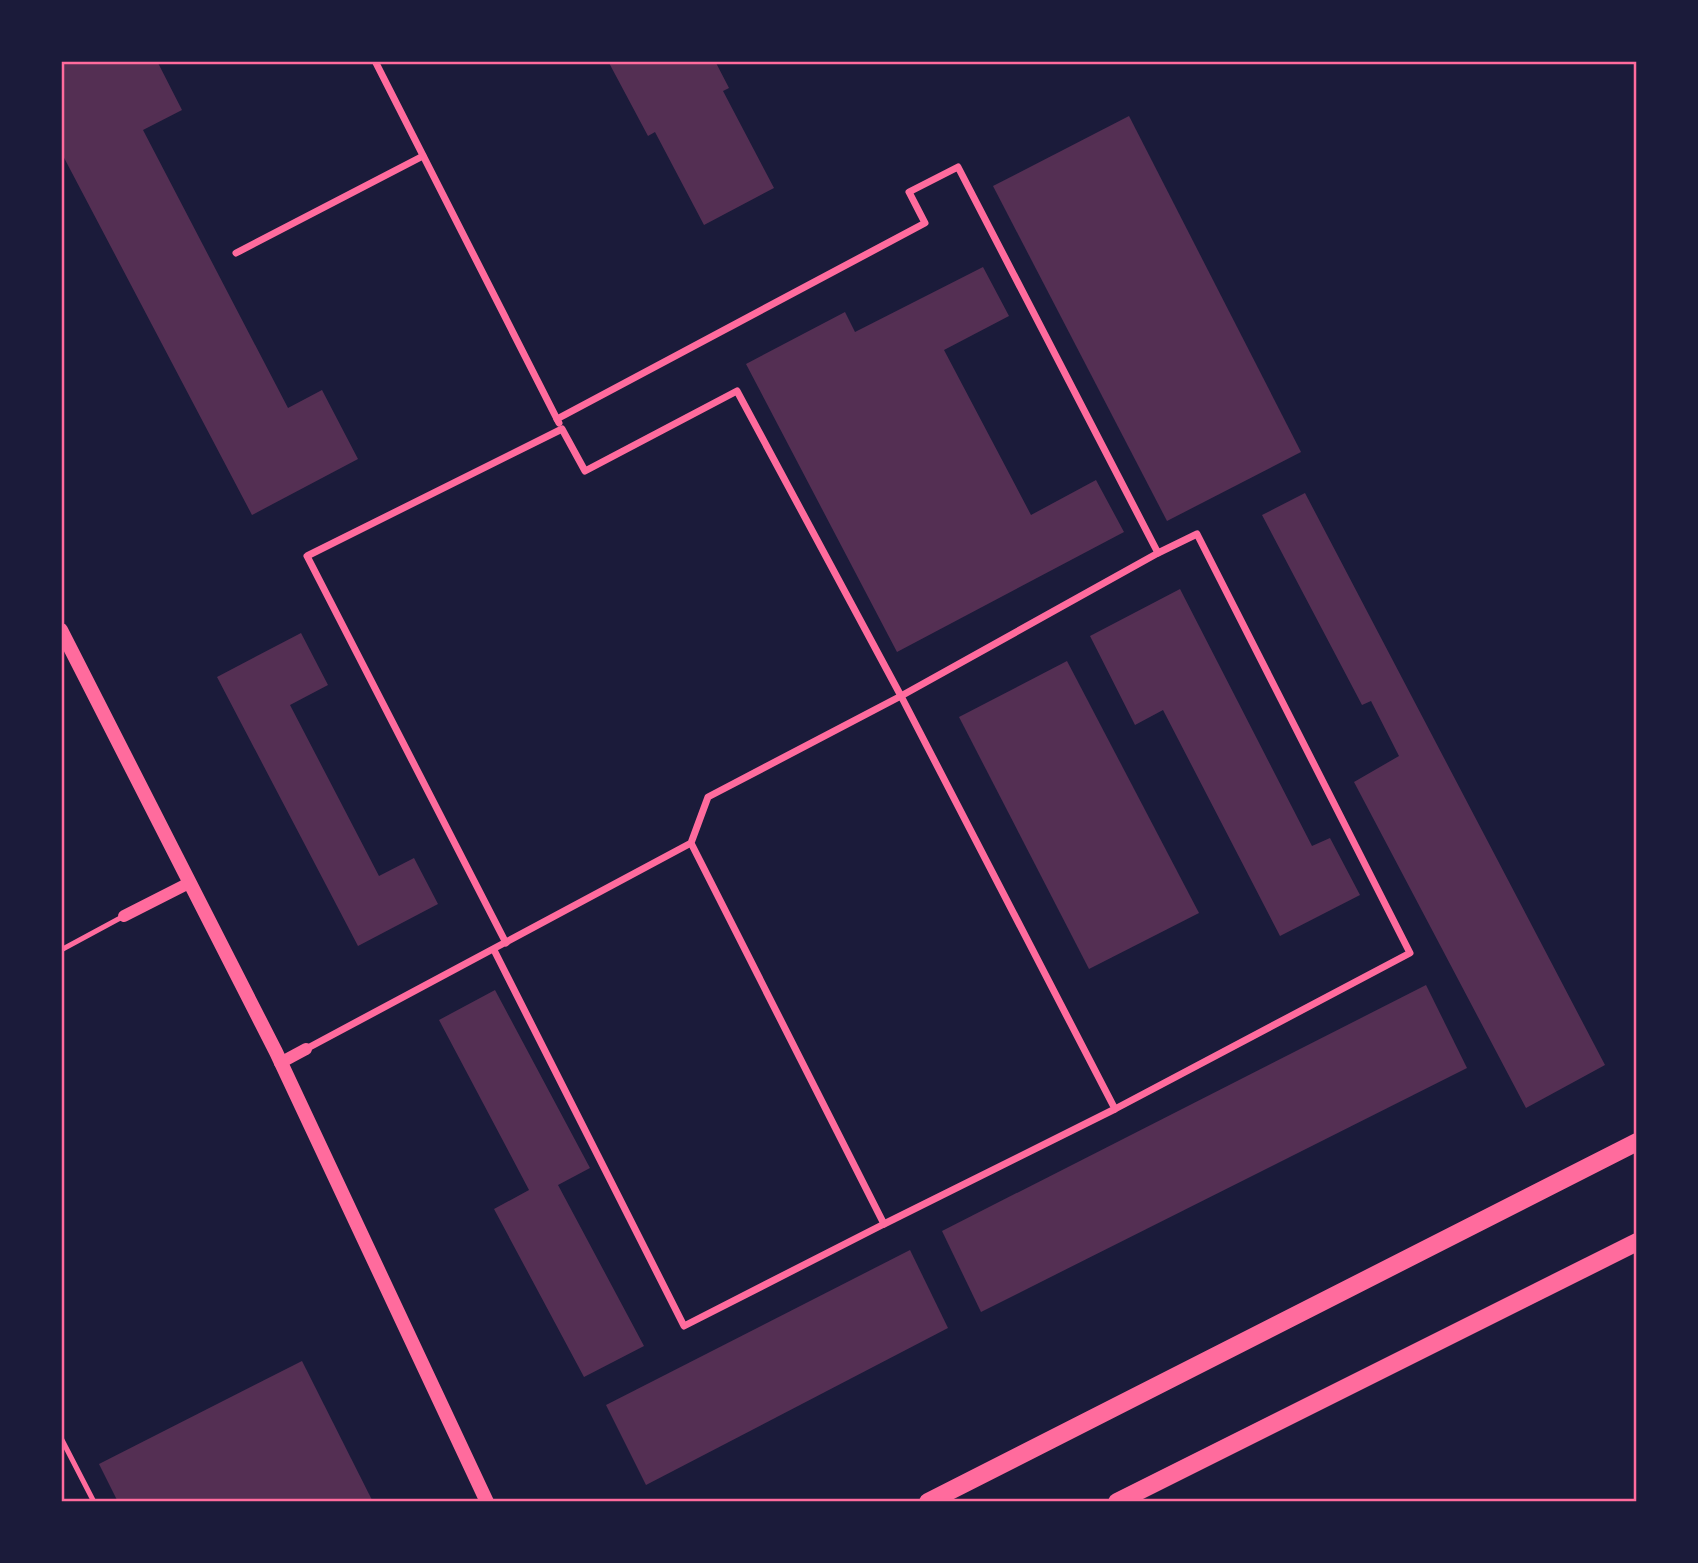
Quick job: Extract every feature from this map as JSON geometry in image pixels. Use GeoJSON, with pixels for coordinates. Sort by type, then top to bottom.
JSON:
{"type":"FeatureCollection","features":[{"type":"Feature","properties":{"kind":"main road"},"geometry":{"type":"LineString","coordinates":[[61,631],[280,1063],[487,1502]]}},
{"type":"Feature","properties":{"kind":"main road"},"geometry":{"type":"LineString","coordinates":[[928,1502],[1637,1142]]}},
{"type":"Feature","properties":{"kind":"main road"},"geometry":{"type":"LineString","coordinates":[[1117,1502],[1637,1242]]}},
{"type":"Feature","properties":{"kind":"street"},"geometry":{"type":"LineString","coordinates":[[375,61],[585,471],[737,391],[901,696],[1115,1109]]}},
{"type":"Feature","properties":{"kind":"street"},"geometry":{"type":"LineString","coordinates":[[236,253],[423,156]]}},
{"type":"Feature","properties":{"kind":"street"},"geometry":{"type":"LineString","coordinates":[[557,419],[925,223],[909,192],[957,166],[1158,553]]}},
{"type":"Feature","properties":{"kind":"street"},"geometry":{"type":"LineString","coordinates":[[506,943],[307,556],[562,429]]}},
{"type":"Feature","properties":{"kind":"street"},"geometry":{"type":"LineString","coordinates":[[280,1063],[691,843],[708,797],[901,696],[1197,534],[1410,953],[1115,1109],[684,1326],[494,950]]}},
{"type":"Feature","properties":{"kind":"street"},"geometry":{"type":"LineString","coordinates":[[691,843],[884,1224]]}},
{"type":"Feature","properties":{"kind":"street"},"geometry":{"type":"LineString","coordinates":[[124,916],[190,883]]}},
{"type":"Feature","properties":{"kind":"lane"},"geometry":{"type":"LineString","coordinates":[[61,950],[124,916]]}},
{"type":"Feature","properties":{"kind":"lane"},"geometry":{"type":"LineString","coordinates":[[61,1438],[94,1502]]}},
{"type":"Feature","properties":{"kind":"building"},"geometry":{"type":"Polygon","coordinates":[[[67,61],[157,61],[182,110],[143,130],[288,408],[322,390],[358,459],[252,515],[61,152],[61,64],[67,61]]]}},
{"type":"Feature","properties":{"kind":"building"},"geometry":{"type":"Polygon","coordinates":[[[608,61],[715,61],[729,88],[723,91],[774,188],[704,225],[655,132],[648,136],[608,61]]]}},
{"type":"Feature","properties":{"kind":"building"},"geometry":{"type":"Polygon","coordinates":[[[1129,116],[1301,452],[1167,521],[993,186],[1129,116]]]}},
{"type":"Feature","properties":{"kind":"building"},"geometry":{"type":"Polygon","coordinates":[[[983,267],[1009,316],[944,350],[1031,515],[1096,480],[1124,532],[897,652],[746,364],[845,312],[855,332],[983,267]]]}},
{"type":"Feature","properties":{"kind":"building"},"geometry":{"type":"Polygon","coordinates":[[[1305,493],[1605,1065],[1526,1108],[1354,782],[1399,756],[1371,701],[1362,705],[1262,515],[1305,493]]]}},
{"type":"Feature","properties":{"kind":"building"},"geometry":{"type":"Polygon","coordinates":[[[1180,589],[1312,846],[1330,838],[1360,895],[1280,936],[1163,710],[1135,725],[1090,636],[1180,589]]]}},
{"type":"Feature","properties":{"kind":"building"},"geometry":{"type":"Polygon","coordinates":[[[301,633],[328,685],[290,705],[379,876],[414,858],[438,904],[358,946],[217,677],[301,633]]]}},
{"type":"Feature","properties":{"kind":"building"},"geometry":{"type":"Polygon","coordinates":[[[1067,661],[1199,913],[1089,969],[959,717],[1067,661]]]}},
{"type":"Feature","properties":{"kind":"building"},"geometry":{"type":"Polygon","coordinates":[[[1426,985],[1467,1068],[981,1312],[942,1231],[1426,985]]]}},
{"type":"Feature","properties":{"kind":"building"},"geometry":{"type":"Polygon","coordinates":[[[495,990],[590,1168],[558,1185],[644,1346],[584,1377],[494,1209],[529,1190],[439,1020],[495,990]]]}},
{"type":"Feature","properties":{"kind":"building"},"geometry":{"type":"Polygon","coordinates":[[[910,1250],[948,1328],[646,1485],[606,1405],[910,1250]]]}},
{"type":"Feature","properties":{"kind":"building"},"geometry":{"type":"Polygon","coordinates":[[[302,1361],[373,1502],[118,1502],[99,1464],[302,1361]]]}}]}
